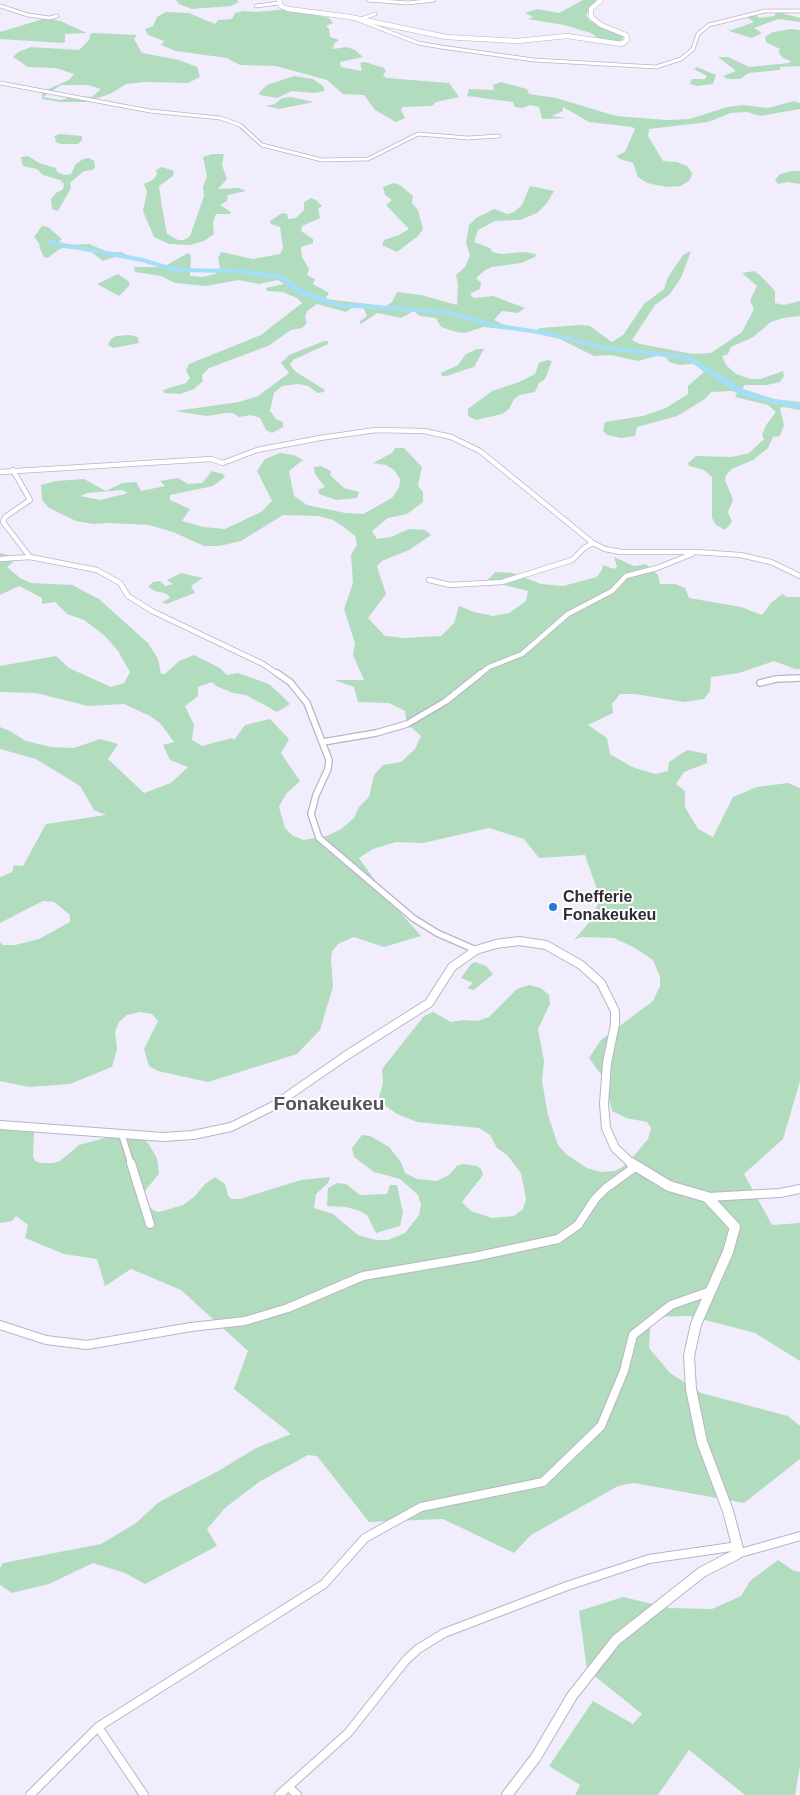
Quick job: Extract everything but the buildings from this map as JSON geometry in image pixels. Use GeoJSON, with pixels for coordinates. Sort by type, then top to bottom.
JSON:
{"type":"FeatureCollection","features":[{"type":"Feature","properties":{"kind":"street"},"geometry":{"type":"LineString","coordinates":[[368,0],[408,3],[434,0]]}},
{"type":"Feature","properties":{"kind":"street"},"geometry":{"type":"LineString","coordinates":[[256,6],[279,1],[288,9],[350,16],[430,35],[466,39],[517,41],[567,36],[611,44],[622,44],[627,40],[626,36],[595,21],[591,17],[591,9],[601,0]]}},
{"type":"Feature","properties":{"kind":"street"},"geometry":{"type":"LineString","coordinates":[[0,6],[49,18],[56,16]]}},
{"type":"Feature","properties":{"kind":"street"},"geometry":{"type":"LineString","coordinates":[[350,16],[418,42],[441,47],[534,60],[639,67],[656,66],[681,59],[694,49],[698,34],[709,26],[758,12],[800,11]]}},
{"type":"Feature","properties":{"kind":"street"},"geometry":{"type":"LineString","coordinates":[[361,19],[375,14]]}},
{"type":"Feature","properties":{"kind":"street"},"geometry":{"type":"LineString","coordinates":[[0,83],[150,111],[220,118],[240,125],[253,140],[262,145],[295,155],[322,160],[368,159],[418,134],[468,138],[499,136]]}},
{"type":"Feature","properties":{"kind":"street"},"geometry":{"type":"LineString","coordinates":[[0,472],[211,458],[223,462],[257,450],[320,438],[376,430],[424,431],[450,437],[480,451],[593,543],[621,552],[696,552],[758,558],[776,564],[800,576]]}},
{"type":"Feature","properties":{"kind":"street"},"geometry":{"type":"LineString","coordinates":[[13,470],[30,500],[5,517],[3,522],[16,535],[30,557]]}},
{"type":"Feature","properties":{"kind":"street"},"geometry":{"type":"LineString","coordinates":[[429,580],[450,585],[502,582],[572,560],[584,548],[593,543]]}},
{"type":"Feature","properties":{"kind":"street"},"geometry":{"type":"LineString","coordinates":[[17,556],[24,550]]}},
{"type":"Feature","properties":{"kind":"street"},"geometry":{"type":"LineString","coordinates":[[323,742],[376,733],[407,724],[446,702],[489,667],[522,654],[568,614],[612,591],[626,576],[657,568],[696,552]]}},
{"type":"Feature","properties":{"kind":"street"},"geometry":{"type":"LineString","coordinates":[[0,559],[17,556],[30,557],[75,564],[97,570],[120,583],[128,596],[152,611],[276,672],[290,682],[308,703],[312,721],[323,742],[329,764],[316,795],[311,814],[316,832],[322,843],[341,856],[412,918],[437,933],[476,950]]}},
{"type":"Feature","properties":{"kind":"street"},"geometry":{"type":"LineString","coordinates":[[760,683],[776,678],[800,678]]}},
{"type":"Feature","properties":{"kind":"street"},"geometry":{"type":"LineString","coordinates":[[0,1125],[94,1130],[122,1135],[163,1137],[193,1135],[231,1127],[252,1118],[293,1094],[347,1054],[429,1003],[436,995],[452,966],[476,950],[506,942],[529,942],[546,945],[581,965],[601,983],[615,1011],[615,1024],[607,1062],[604,1104],[606,1128],[615,1148],[635,1167],[669,1186],[707,1196],[780,1193],[800,1189]]}},
{"type":"Feature","properties":{"kind":"street"},"geometry":{"type":"LineString","coordinates":[[122,1135],[150,1224]]}},
{"type":"Feature","properties":{"kind":"street"},"geometry":{"type":"LineString","coordinates":[[0,1325],[46,1340],[87,1345],[191,1327],[245,1321],[288,1308],[364,1276],[492,1254],[558,1239],[578,1225],[595,1199],[606,1188],[635,1167]]}},
{"type":"Feature","properties":{"kind":"street"},"geometry":{"type":"LineString","coordinates":[[707,1196],[735,1227],[728,1252],[691,1341],[689,1356],[691,1389],[702,1442],[738,1550]]}},
{"type":"Feature","properties":{"kind":"street"},"geometry":{"type":"LineString","coordinates":[[30,1795],[98,1727],[324,1584],[364,1538],[421,1507],[543,1482],[601,1426],[624,1371],[634,1335],[671,1305],[713,1290]]}},
{"type":"Feature","properties":{"kind":"street"},"geometry":{"type":"LineString","coordinates":[[279,1795],[348,1733],[406,1660],[418,1648],[444,1633],[567,1586],[648,1559],[738,1550],[800,1536]]}},
{"type":"Feature","properties":{"kind":"street"},"geometry":{"type":"LineString","coordinates":[[507,1795],[536,1757],[572,1696],[616,1640],[702,1572],[738,1550]]}},
{"type":"Feature","properties":{"kind":"street"},"geometry":{"type":"LineString","coordinates":[[98,1727],[144,1795]]}},
{"type":"Feature","properties":{"kind":"street"},"geometry":{"type":"LineString","coordinates":[[289,1787],[297,1795]]}},
{"type":"Feature","properties":{"kind":"green space"},"geometry":{"type":"Polygon","coordinates":[[[176,0],[237,0],[239,2],[231,6],[192,9],[179,4],[176,0]]]}},
{"type":"Feature","properties":{"kind":"green space"},"geometry":{"type":"Polygon","coordinates":[[[583,0],[597,0],[586,15],[590,21],[624,34],[623,39],[618,42],[599,39],[591,33],[564,25],[528,19],[533,17],[525,13],[537,9],[559,13],[583,0]]]}},
{"type":"Feature","properties":{"kind":"green space"},"geometry":{"type":"Polygon","coordinates":[[[288,9],[329,18],[333,23],[326,26],[329,29],[330,37],[339,40],[334,44],[333,49],[347,47],[355,50],[363,57],[340,62],[341,67],[362,71],[360,63],[365,62],[384,68],[386,71],[383,76],[387,78],[449,83],[459,97],[436,102],[432,106],[402,107],[401,110],[405,118],[396,122],[375,110],[364,95],[343,94],[327,80],[276,66],[240,65],[227,58],[176,51],[161,45],[164,41],[148,35],[145,29],[153,26],[157,17],[166,12],[189,13],[215,24],[218,20],[232,19],[235,13],[243,11],[256,12],[288,9]]]}},
{"type":"Feature","properties":{"kind":"green space"},"geometry":{"type":"Polygon","coordinates":[[[777,12],[800,18],[800,22],[778,19],[754,28],[762,33],[752,38],[729,31],[754,22],[745,16],[754,15],[760,18],[774,16],[777,12]]]}},
{"type":"Feature","properties":{"kind":"green space"},"geometry":{"type":"Polygon","coordinates":[[[46,18],[60,21],[87,33],[65,34],[65,42],[62,43],[0,39],[0,32],[46,18]]]}},
{"type":"Feature","properties":{"kind":"green space"},"geometry":{"type":"Polygon","coordinates":[[[791,29],[800,30],[800,66],[780,67],[780,70],[749,73],[740,79],[727,79],[723,76],[736,71],[718,57],[728,57],[749,67],[789,63],[791,61],[783,58],[778,52],[780,49],[766,42],[765,37],[773,32],[791,29]]]}},
{"type":"Feature","properties":{"kind":"green space"},"geometry":{"type":"Polygon","coordinates":[[[90,34],[137,35],[134,39],[142,53],[179,60],[197,67],[200,77],[188,83],[145,82],[126,84],[110,94],[85,102],[60,102],[42,99],[42,92],[69,80],[74,74],[56,68],[28,67],[13,57],[18,52],[31,47],[79,50],[89,40],[90,34]],[[61,85],[43,97],[61,100],[75,96],[92,97],[101,89],[88,85],[61,85]]]}},
{"type":"Feature","properties":{"kind":"green space"},"geometry":{"type":"Polygon","coordinates":[[[697,67],[716,75],[713,84],[697,86],[690,84],[692,79],[705,79],[707,76],[694,69],[697,67]]]}},
{"type":"Feature","properties":{"kind":"green space"},"geometry":{"type":"Polygon","coordinates":[[[294,76],[313,79],[323,86],[325,91],[314,93],[292,91],[277,98],[260,95],[259,93],[267,85],[294,76]]]}},
{"type":"Feature","properties":{"kind":"green space"},"geometry":{"type":"Polygon","coordinates":[[[501,82],[527,89],[529,94],[556,98],[616,116],[667,120],[690,119],[727,107],[743,105],[768,108],[794,101],[800,103],[800,109],[760,116],[747,112],[731,113],[708,122],[649,129],[648,136],[663,161],[677,162],[687,166],[692,173],[690,180],[681,186],[667,187],[647,183],[638,177],[633,163],[616,156],[625,152],[635,129],[632,127],[589,122],[563,107],[563,111],[552,116],[567,118],[542,119],[539,107],[530,105],[523,108],[515,107],[513,102],[467,96],[469,89],[494,90],[493,85],[501,82]]]}},
{"type":"Feature","properties":{"kind":"green space"},"geometry":{"type":"Polygon","coordinates":[[[291,97],[314,102],[279,109],[266,106],[275,104],[282,98],[291,97]]]}},
{"type":"Feature","properties":{"kind":"green space"},"geometry":{"type":"Polygon","coordinates":[[[60,134],[82,136],[82,140],[78,144],[55,142],[54,136],[60,134]]]}},
{"type":"Feature","properties":{"kind":"green space"},"geometry":{"type":"Polygon","coordinates":[[[212,154],[224,154],[222,165],[227,179],[218,189],[239,188],[246,191],[228,195],[227,201],[220,205],[231,212],[230,214],[216,214],[213,222],[214,234],[204,241],[190,245],[169,244],[154,237],[143,211],[147,192],[144,184],[154,179],[157,174],[156,170],[162,167],[174,171],[173,176],[159,186],[162,207],[167,234],[178,240],[184,240],[190,236],[204,196],[203,187],[207,176],[203,157],[212,154]]]}},
{"type":"Feature","properties":{"kind":"green space"},"geometry":{"type":"Polygon","coordinates":[[[28,156],[39,163],[56,168],[57,172],[65,175],[71,174],[76,164],[83,159],[89,158],[94,161],[95,167],[93,170],[84,171],[70,183],[71,188],[58,211],[52,209],[51,199],[63,189],[64,184],[60,180],[43,175],[37,169],[23,166],[21,157],[28,156]]]}},
{"type":"Feature","properties":{"kind":"green space"},"geometry":{"type":"Polygon","coordinates":[[[800,171],[800,184],[787,182],[778,184],[775,180],[780,174],[800,171]]]}},
{"type":"Feature","properties":{"kind":"green space"},"geometry":{"type":"Polygon","coordinates":[[[394,183],[400,185],[413,196],[412,203],[418,210],[423,229],[418,236],[397,252],[382,245],[384,240],[409,229],[386,205],[392,200],[385,195],[383,187],[394,183]]]}},
{"type":"Feature","properties":{"kind":"green space"},"geometry":{"type":"Polygon","coordinates":[[[530,186],[554,191],[547,203],[537,213],[520,220],[495,221],[478,230],[474,242],[490,248],[492,252],[501,254],[525,252],[536,254],[535,257],[521,263],[492,267],[485,270],[476,278],[481,283],[480,289],[470,294],[474,298],[493,296],[525,308],[518,313],[502,311],[494,320],[502,324],[522,328],[523,331],[483,327],[465,333],[456,332],[441,327],[436,318],[420,316],[414,311],[401,318],[377,313],[361,324],[359,322],[367,316],[363,307],[352,308],[346,312],[317,304],[307,311],[305,317],[307,323],[302,328],[291,330],[268,346],[209,368],[202,375],[203,381],[194,389],[180,394],[164,393],[163,390],[186,383],[190,378],[186,370],[189,364],[261,335],[302,303],[297,298],[283,292],[267,291],[266,288],[284,284],[278,280],[259,284],[239,280],[206,286],[175,283],[161,276],[135,272],[134,267],[163,267],[188,253],[191,255],[190,276],[202,277],[215,274],[220,268],[218,258],[221,252],[253,259],[280,254],[283,248],[280,227],[271,224],[270,221],[282,213],[287,214],[288,219],[296,218],[304,210],[304,202],[311,198],[322,206],[318,209],[320,218],[302,226],[301,231],[313,239],[313,243],[301,247],[302,257],[309,269],[307,275],[315,279],[313,284],[329,293],[325,299],[386,306],[392,302],[397,292],[421,295],[457,305],[458,285],[456,275],[465,267],[470,255],[466,243],[469,225],[476,218],[494,209],[507,214],[514,212],[522,205],[530,186]]]}},
{"type":"Feature","properties":{"kind":"green space"},"geometry":{"type":"Polygon","coordinates":[[[42,226],[48,227],[62,239],[59,241],[66,245],[89,244],[108,252],[122,252],[131,258],[114,257],[103,261],[90,251],[63,248],[48,258],[44,257],[39,243],[34,237],[42,226]]]}},
{"type":"Feature","properties":{"kind":"green space"},"geometry":{"type":"Polygon","coordinates":[[[691,251],[681,278],[669,295],[655,305],[632,340],[640,344],[693,354],[711,353],[742,332],[754,309],[750,301],[757,286],[742,273],[754,271],[762,277],[775,291],[775,303],[784,305],[800,301],[800,316],[771,322],[753,337],[731,347],[728,354],[722,356],[726,365],[736,374],[750,379],[760,379],[783,371],[784,376],[780,382],[767,385],[744,385],[743,389],[774,399],[800,402],[800,410],[780,408],[784,425],[780,436],[773,437],[768,448],[753,460],[732,469],[726,475],[725,480],[733,500],[728,512],[732,522],[725,530],[716,525],[712,518],[712,477],[704,470],[689,466],[688,463],[696,456],[732,457],[749,453],[764,439],[762,435],[766,425],[776,412],[768,405],[735,397],[737,393],[732,391],[711,392],[705,399],[677,416],[637,427],[635,436],[621,438],[607,435],[603,431],[605,422],[643,416],[666,408],[688,394],[688,386],[704,372],[694,364],[679,365],[669,362],[666,357],[660,355],[638,361],[611,355],[594,356],[560,339],[533,333],[540,328],[590,326],[612,342],[623,335],[644,304],[664,289],[668,277],[683,255],[691,251]]]}},
{"type":"Feature","properties":{"kind":"green space"},"geometry":{"type":"Polygon","coordinates":[[[118,274],[128,281],[130,285],[119,296],[97,284],[118,274]]]}},
{"type":"Feature","properties":{"kind":"green space"},"geometry":{"type":"Polygon","coordinates":[[[130,335],[138,337],[139,343],[113,348],[108,345],[110,340],[116,336],[130,335]]]}},
{"type":"Feature","properties":{"kind":"green space"},"geometry":{"type":"Polygon","coordinates":[[[328,341],[328,344],[293,360],[290,365],[296,372],[325,390],[324,392],[318,393],[308,386],[298,384],[282,386],[274,393],[270,411],[276,419],[283,422],[283,427],[272,433],[266,430],[260,418],[251,415],[239,417],[233,413],[225,413],[207,416],[175,411],[239,402],[258,396],[289,373],[281,363],[289,355],[328,341]]]}},
{"type":"Feature","properties":{"kind":"green space"},"geometry":{"type":"Polygon","coordinates":[[[477,349],[484,349],[474,367],[442,376],[441,373],[458,365],[466,354],[477,349]]]}},
{"type":"Feature","properties":{"kind":"green space"},"geometry":{"type":"Polygon","coordinates":[[[547,360],[552,361],[545,379],[539,383],[535,392],[520,395],[514,399],[509,409],[502,414],[476,420],[468,416],[468,409],[492,391],[519,382],[535,374],[539,363],[547,360]]]}},
{"type":"Feature","properties":{"kind":"green space"},"geometry":{"type":"Polygon","coordinates":[[[395,448],[404,448],[422,467],[418,486],[423,492],[423,502],[407,514],[388,518],[372,531],[377,539],[391,537],[409,529],[425,530],[431,535],[409,550],[382,561],[377,566],[386,594],[368,618],[385,636],[404,638],[441,636],[454,623],[459,606],[474,612],[493,616],[509,613],[526,601],[528,591],[487,581],[495,572],[513,573],[541,584],[563,586],[597,577],[603,565],[614,569],[617,567],[614,557],[634,566],[646,564],[658,575],[660,584],[675,584],[685,588],[689,598],[741,607],[762,615],[771,603],[782,594],[787,597],[800,597],[800,669],[774,661],[739,673],[711,677],[710,691],[704,699],[684,702],[635,694],[620,694],[612,704],[613,713],[588,725],[607,738],[610,754],[632,767],[655,774],[668,771],[669,762],[687,750],[707,754],[707,763],[684,772],[676,784],[685,791],[685,807],[698,829],[713,837],[733,797],[757,787],[788,783],[800,788],[800,1081],[783,1139],[744,1174],[772,1225],[800,1223],[800,1361],[755,1333],[690,1316],[651,1317],[649,1348],[670,1373],[701,1393],[788,1416],[800,1426],[800,1459],[744,1503],[634,1483],[618,1486],[531,1535],[514,1553],[443,1519],[369,1522],[317,1456],[308,1455],[259,1482],[225,1508],[207,1529],[217,1546],[145,1584],[125,1573],[93,1563],[49,1584],[12,1593],[0,1585],[0,1568],[3,1563],[101,1544],[136,1523],[159,1502],[220,1470],[256,1448],[291,1434],[234,1389],[248,1351],[181,1290],[131,1269],[105,1286],[97,1259],[64,1254],[25,1238],[28,1225],[16,1216],[12,1221],[0,1223],[0,1121],[19,1123],[31,1128],[34,1132],[33,1156],[35,1161],[40,1163],[60,1161],[79,1145],[116,1135],[143,1139],[148,1143],[157,1158],[159,1174],[139,1198],[153,1210],[159,1212],[183,1205],[215,1177],[225,1184],[231,1199],[240,1199],[301,1180],[330,1177],[328,1183],[316,1194],[314,1208],[333,1214],[358,1235],[376,1240],[388,1240],[405,1233],[419,1215],[421,1205],[418,1195],[400,1179],[374,1172],[354,1157],[352,1148],[362,1135],[370,1136],[389,1147],[401,1162],[405,1173],[417,1179],[437,1181],[449,1175],[457,1166],[463,1164],[477,1166],[482,1170],[483,1175],[462,1202],[471,1211],[492,1218],[514,1216],[523,1209],[526,1199],[521,1173],[507,1155],[497,1148],[490,1135],[479,1128],[417,1122],[397,1114],[380,1102],[379,1097],[383,1083],[382,1069],[424,1016],[433,1012],[451,1022],[463,1020],[478,1021],[489,1017],[517,989],[529,985],[541,988],[549,995],[550,1004],[538,1029],[544,1061],[542,1081],[548,1115],[558,1145],[566,1154],[587,1168],[600,1172],[615,1171],[626,1165],[648,1139],[651,1128],[647,1122],[626,1118],[612,1111],[605,1080],[589,1058],[601,1040],[653,1001],[660,986],[660,977],[653,960],[635,948],[614,938],[581,937],[574,940],[592,919],[600,898],[585,855],[539,858],[524,839],[489,828],[423,843],[396,842],[373,849],[359,858],[386,896],[421,936],[384,947],[354,937],[338,944],[332,952],[333,987],[320,1030],[297,1054],[208,1082],[158,1071],[149,1066],[144,1049],[158,1021],[152,1014],[140,1012],[127,1015],[119,1022],[115,1032],[117,1049],[112,1067],[70,1084],[29,1087],[0,1081],[0,942],[3,945],[15,945],[39,939],[70,922],[70,915],[54,902],[43,901],[0,923],[0,877],[12,872],[14,865],[23,866],[46,824],[106,815],[94,810],[80,786],[36,759],[0,749],[0,727],[26,741],[51,747],[74,748],[100,739],[118,744],[108,759],[144,793],[171,783],[188,767],[170,760],[163,745],[174,742],[160,723],[150,716],[124,704],[88,706],[36,693],[0,692],[0,666],[56,656],[69,668],[111,687],[124,683],[130,672],[118,651],[104,635],[84,620],[67,614],[55,602],[42,604],[42,598],[19,586],[0,595],[0,553],[15,557],[14,561],[7,567],[20,578],[31,583],[72,585],[99,599],[148,643],[158,659],[161,674],[165,674],[179,661],[194,655],[220,668],[227,675],[238,673],[269,684],[280,694],[290,704],[277,712],[246,695],[233,693],[216,686],[212,682],[198,687],[198,696],[185,706],[194,725],[192,740],[202,746],[232,738],[234,740],[245,725],[270,719],[289,739],[281,753],[300,781],[286,794],[279,807],[285,828],[293,836],[304,840],[327,836],[341,829],[354,818],[359,807],[369,797],[374,775],[383,765],[401,762],[415,749],[421,736],[407,724],[405,711],[389,703],[358,702],[354,687],[334,680],[364,680],[353,655],[355,643],[344,609],[353,583],[351,555],[357,545],[355,536],[344,527],[333,520],[318,516],[283,515],[241,541],[219,546],[204,546],[173,532],[149,525],[93,524],[76,521],[49,508],[42,500],[41,485],[56,481],[84,479],[106,491],[122,483],[136,482],[141,491],[165,486],[160,481],[178,478],[188,484],[202,483],[212,471],[223,474],[225,477],[213,486],[170,495],[170,500],[190,509],[182,521],[204,527],[225,529],[261,512],[272,501],[257,471],[265,459],[280,453],[294,455],[303,460],[289,471],[294,496],[307,505],[345,513],[363,514],[392,498],[399,488],[400,479],[394,470],[386,465],[373,463],[392,453],[395,448]],[[122,490],[88,493],[80,496],[100,500],[128,493],[122,490]]]}},
{"type":"Feature","properties":{"kind":"green space"},"geometry":{"type":"Polygon","coordinates":[[[321,466],[331,471],[330,475],[344,488],[359,492],[357,498],[336,500],[319,494],[318,490],[325,487],[315,474],[314,467],[321,466]]]}},
{"type":"Feature","properties":{"kind":"green space"},"geometry":{"type":"Polygon","coordinates":[[[181,573],[203,578],[191,586],[195,593],[166,604],[162,602],[170,598],[167,594],[148,587],[153,582],[160,581],[165,586],[173,584],[167,580],[181,573]]]}},
{"type":"Feature","properties":{"kind":"green space"},"geometry":{"type":"Polygon","coordinates":[[[475,962],[486,966],[493,974],[474,990],[467,988],[473,983],[461,978],[471,964],[475,962]]]}},
{"type":"Feature","properties":{"kind":"green space"},"geometry":{"type":"Polygon","coordinates":[[[337,1183],[346,1184],[360,1195],[387,1194],[390,1185],[397,1185],[403,1213],[400,1226],[376,1233],[367,1215],[360,1211],[346,1207],[327,1206],[328,1188],[337,1183]]]}},
{"type":"Feature","properties":{"kind":"green space"},"geometry":{"type":"Polygon","coordinates":[[[778,1560],[794,1571],[800,1572],[800,1766],[795,1795],[745,1795],[689,1750],[658,1795],[575,1795],[580,1785],[549,1766],[593,1701],[633,1724],[642,1714],[587,1670],[579,1611],[623,1597],[669,1608],[712,1609],[741,1596],[750,1581],[778,1560]]]}},
{"type":"Feature","properties":{"kind":"waterway"},"geometry":{"type":"LineString","coordinates":[[51,242],[143,260],[175,270],[238,271],[282,277],[301,292],[338,305],[446,312],[496,326],[546,333],[601,347],[689,358],[744,393],[770,401],[800,406]]}},
{"type":"Feature","properties":{"kind":"place","name":"Chefferie Fonakeukeu"},"geometry":{"type":"Point","coordinates":[553,907]}},
{"type":"Feature","properties":{"kind":"district","name":"Fonakeukeu"},"geometry":{"type":"Point","coordinates":[329,1105]}}]}
